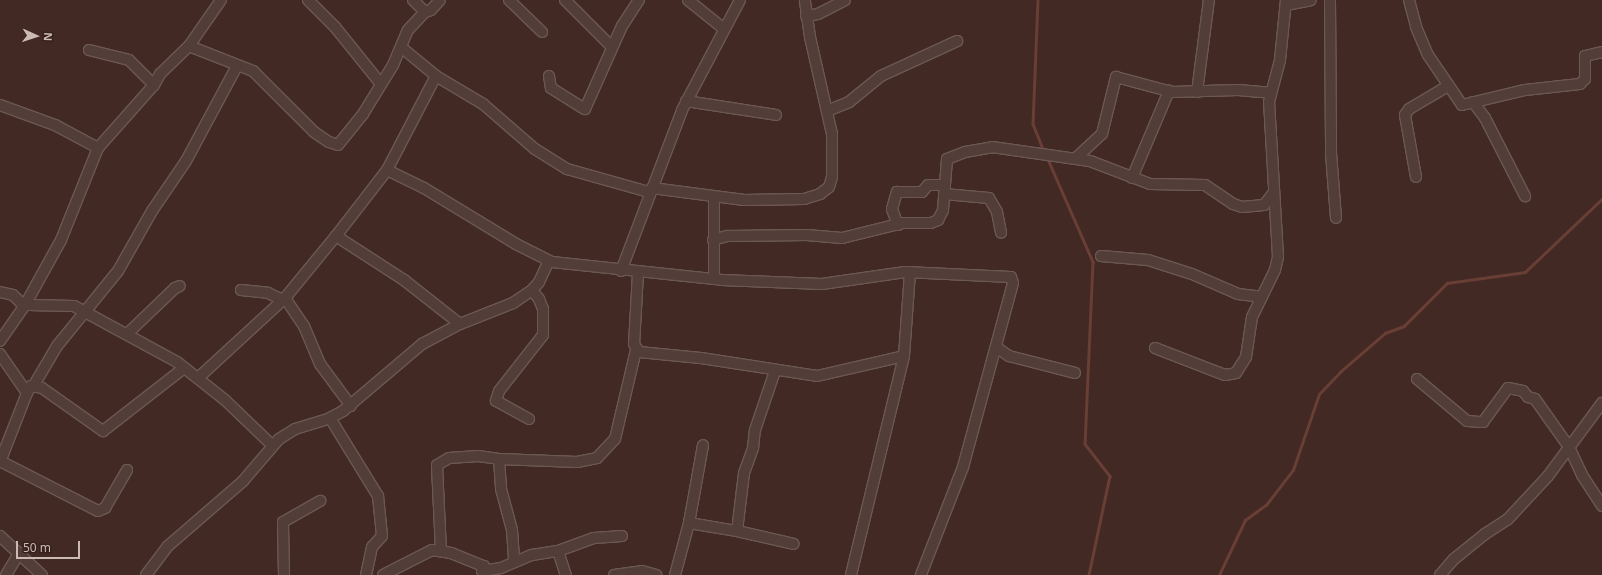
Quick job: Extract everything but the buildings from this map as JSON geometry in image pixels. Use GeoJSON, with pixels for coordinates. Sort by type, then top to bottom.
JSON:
{"type":"FeatureCollection","features":[{"type":"Feature","properties":{"kind":"street"},"geometry":{"type":"LineString","coordinates":[[0,341],[26,305],[64,234],[98,148],[154,85],[160,74],[189,46],[221,0]]}},
{"type":"Feature","properties":{"kind":"street"},"geometry":{"type":"LineString","coordinates":[[308,0],[335,27],[381,84]]}},
{"type":"Feature","properties":{"kind":"street"},"geometry":{"type":"LineString","coordinates":[[413,0],[425,12]]}},
{"type":"Feature","properties":{"kind":"street"},"geometry":{"type":"LineString","coordinates":[[189,46],[257,74],[314,132],[334,144],[342,143],[381,84],[401,47],[408,30],[425,12],[431,10],[440,0]]}},
{"type":"Feature","properties":{"kind":"street"},"geometry":{"type":"LineString","coordinates":[[509,0],[542,32]]}},
{"type":"Feature","properties":{"kind":"street"},"geometry":{"type":"LineString","coordinates":[[565,0],[612,47]]}},
{"type":"Feature","properties":{"kind":"street"},"geometry":{"type":"LineString","coordinates":[[549,76],[551,88],[585,109],[622,26],[639,0]]}},
{"type":"Feature","properties":{"kind":"street"},"geometry":{"type":"LineString","coordinates":[[688,0],[724,28]]}},
{"type":"Feature","properties":{"kind":"street"},"geometry":{"type":"LineString","coordinates":[[621,271],[686,101],[740,0]]}},
{"type":"Feature","properties":{"kind":"street"},"geometry":{"type":"LineString","coordinates":[[401,47],[436,76],[483,104],[535,149],[567,169],[651,190],[714,198],[744,200],[804,199],[826,190],[832,177],[832,134],[806,16],[805,0]]}},
{"type":"Feature","properties":{"kind":"street"},"geometry":{"type":"LineString","coordinates":[[806,16],[818,14],[846,0]]}},
{"type":"Feature","properties":{"kind":"street"},"geometry":{"type":"LineString","coordinates":[[1197,92],[1210,0]]}},
{"type":"Feature","properties":{"kind":"street"},"geometry":{"type":"LineString","coordinates":[[1155,348],[1225,376],[1236,373],[1246,357],[1252,317],[1275,270],[1278,257],[1270,93],[1280,60],[1286,2],[1311,0]]}},
{"type":"Feature","properties":{"kind":"street"},"geometry":{"type":"LineString","coordinates":[[1330,0],[1331,146],[1336,218]]}},
{"type":"Feature","properties":{"kind":"street"},"geometry":{"type":"LineString","coordinates":[[1406,1],[1422,43],[1448,86],[1462,105],[1525,90],[1580,84],[1585,79],[1585,56],[1602,52]]}},
{"type":"Feature","properties":{"kind":"street"},"geometry":{"type":"LineString","coordinates":[[827,110],[849,102],[881,76],[957,41]]}},
{"type":"Feature","properties":{"kind":"street"},"geometry":{"type":"LineString","coordinates":[[89,50],[129,60],[154,85]]}},
{"type":"Feature","properties":{"kind":"street"},"geometry":{"type":"LineString","coordinates":[[127,470],[105,508],[98,511],[0,462],[31,389],[57,346],[87,312],[118,271],[152,211],[186,161],[237,66]]}},
{"type":"Feature","properties":{"kind":"street"},"geometry":{"type":"LineString","coordinates":[[198,378],[284,299],[336,236],[387,170],[436,76]]}},
{"type":"Feature","properties":{"kind":"street"},"geometry":{"type":"LineString","coordinates":[[1076,158],[1102,134],[1116,77],[1169,91],[1197,92],[1238,90],[1270,93]]}},
{"type":"Feature","properties":{"kind":"street"},"geometry":{"type":"LineString","coordinates":[[1416,177],[1405,115],[1409,109],[1448,86]]}},
{"type":"Feature","properties":{"kind":"street"},"geometry":{"type":"LineString","coordinates":[[1132,178],[1169,91]]}},
{"type":"Feature","properties":{"kind":"street"},"geometry":{"type":"LineString","coordinates":[[686,101],[776,116]]}},
{"type":"Feature","properties":{"kind":"street"},"geometry":{"type":"LineString","coordinates":[[1473,102],[1485,118],[1525,196]]}},
{"type":"Feature","properties":{"kind":"street"},"geometry":{"type":"LineString","coordinates":[[0,105],[56,125],[98,148]]}},
{"type":"Feature","properties":{"kind":"street"},"geometry":{"type":"LineString","coordinates":[[713,240],[735,235],[807,235],[842,238],[898,225],[931,223],[938,220],[943,210],[947,159],[977,149],[992,147],[1076,158],[1155,185],[1167,186],[1175,183],[1205,185],[1233,204],[1242,207],[1264,205],[1274,192]]}},
{"type":"Feature","properties":{"kind":"street"},"geometry":{"type":"LineString","coordinates":[[387,170],[424,188],[549,261],[638,273],[714,279],[822,284],[910,272],[1011,277],[1013,283],[964,467],[921,575]]}},
{"type":"Feature","properties":{"kind":"street"},"geometry":{"type":"LineString","coordinates":[[898,225],[892,209],[896,192],[924,191],[928,184],[944,189],[989,198],[997,212],[1001,233]]}},
{"type":"Feature","properties":{"kind":"street"},"geometry":{"type":"LineString","coordinates":[[714,198],[714,279]]}},
{"type":"Feature","properties":{"kind":"street"},"geometry":{"type":"LineString","coordinates":[[336,236],[404,280],[460,324]]}},
{"type":"Feature","properties":{"kind":"street"},"geometry":{"type":"LineString","coordinates":[[1101,256],[1148,260],[1192,274],[1238,294],[1261,297]]}},
{"type":"Feature","properties":{"kind":"street"},"geometry":{"type":"LineString","coordinates":[[146,575],[168,546],[254,470],[272,445],[288,432],[330,418],[351,406],[412,351],[460,324],[513,303],[532,290],[540,282],[549,261]]}},
{"type":"Feature","properties":{"kind":"street"},"geometry":{"type":"LineString","coordinates":[[850,575],[904,356],[910,272]]}},
{"type":"Feature","properties":{"kind":"street"},"geometry":{"type":"LineString","coordinates":[[441,551],[437,465],[449,458],[478,456],[499,459],[577,462],[597,458],[615,439],[636,350],[638,273]]}},
{"type":"Feature","properties":{"kind":"street"},"geometry":{"type":"LineString","coordinates":[[127,334],[175,288],[180,286]]}},
{"type":"Feature","properties":{"kind":"street"},"geometry":{"type":"LineString","coordinates":[[241,290],[268,293],[284,299],[304,326],[320,364],[351,406]]}},
{"type":"Feature","properties":{"kind":"street"},"geometry":{"type":"LineString","coordinates":[[529,419],[496,401],[499,392],[544,335],[543,310],[532,290]]}},
{"type":"Feature","properties":{"kind":"street"},"geometry":{"type":"LineString","coordinates":[[0,292],[13,295],[26,305],[65,304],[87,312],[127,334],[198,378],[272,445]]}},
{"type":"Feature","properties":{"kind":"street"},"geometry":{"type":"LineString","coordinates":[[996,347],[1009,356],[1075,373]]}},
{"type":"Feature","properties":{"kind":"street"},"geometry":{"type":"LineString","coordinates":[[636,350],[642,354],[700,358],[775,371],[817,376],[904,356]]}},
{"type":"Feature","properties":{"kind":"street"},"geometry":{"type":"LineString","coordinates":[[0,354],[31,389],[103,430],[184,368]]}},
{"type":"Feature","properties":{"kind":"street"},"geometry":{"type":"LineString","coordinates":[[737,532],[744,473],[753,448],[755,430],[775,371]]}},
{"type":"Feature","properties":{"kind":"street"},"geometry":{"type":"LineString","coordinates":[[1417,379],[1467,421],[1483,422],[1508,388],[1523,391],[1528,397],[1538,402],[1569,447],[1582,475],[1602,506]]}},
{"type":"Feature","properties":{"kind":"street"},"geometry":{"type":"LineString","coordinates":[[1440,575],[1454,560],[1485,534],[1508,519],[1548,476],[1602,403]]}},
{"type":"Feature","properties":{"kind":"street"},"geometry":{"type":"LineString","coordinates":[[330,418],[378,496],[382,536],[372,547],[366,575]]}},
{"type":"Feature","properties":{"kind":"street"},"geometry":{"type":"LineString","coordinates":[[675,575],[689,523],[703,445]]}},
{"type":"Feature","properties":{"kind":"street"},"geometry":{"type":"LineString","coordinates":[[499,459],[501,489],[512,530],[514,562]]}},
{"type":"Feature","properties":{"kind":"street"},"geometry":{"type":"LineString","coordinates":[[284,575],[283,522],[320,501]]}},
{"type":"Feature","properties":{"kind":"street"},"geometry":{"type":"LineString","coordinates":[[689,523],[794,544]]}},
{"type":"Feature","properties":{"kind":"street"},"geometry":{"type":"LineString","coordinates":[[0,536],[42,575]]}},
{"type":"Feature","properties":{"kind":"street"},"geometry":{"type":"LineString","coordinates":[[383,575],[422,553],[441,551],[484,566],[483,573],[536,554],[558,551],[594,538],[622,536]]}},
{"type":"Feature","properties":{"kind":"street"},"geometry":{"type":"LineString","coordinates":[[558,551],[566,575]]}},
{"type":"Feature","properties":{"kind":"street"},"geometry":{"type":"LineString","coordinates":[[6,575],[19,553]]}},
{"type":"Feature","properties":{"kind":"street"},"geometry":{"type":"LineString","coordinates":[[614,575],[637,571],[656,575]]}},
{"type":"Feature","properties":{"kind":"waterway"},"geometry":{"type":"LineString","coordinates":[[1038,0],[1033,124],[1044,151]]}},
{"type":"Feature","properties":{"kind":"waterway"},"geometry":{"type":"LineString","coordinates":[[1047,157],[1093,262],[1085,444],[1110,476],[1089,575]]}},
{"type":"Feature","properties":{"kind":"waterway"},"geometry":{"type":"LineString","coordinates":[[1219,575],[1245,520],[1266,505],[1293,470],[1319,394],[1340,372],[1385,333],[1404,326],[1447,283],[1525,272],[1602,199]]}}]}
